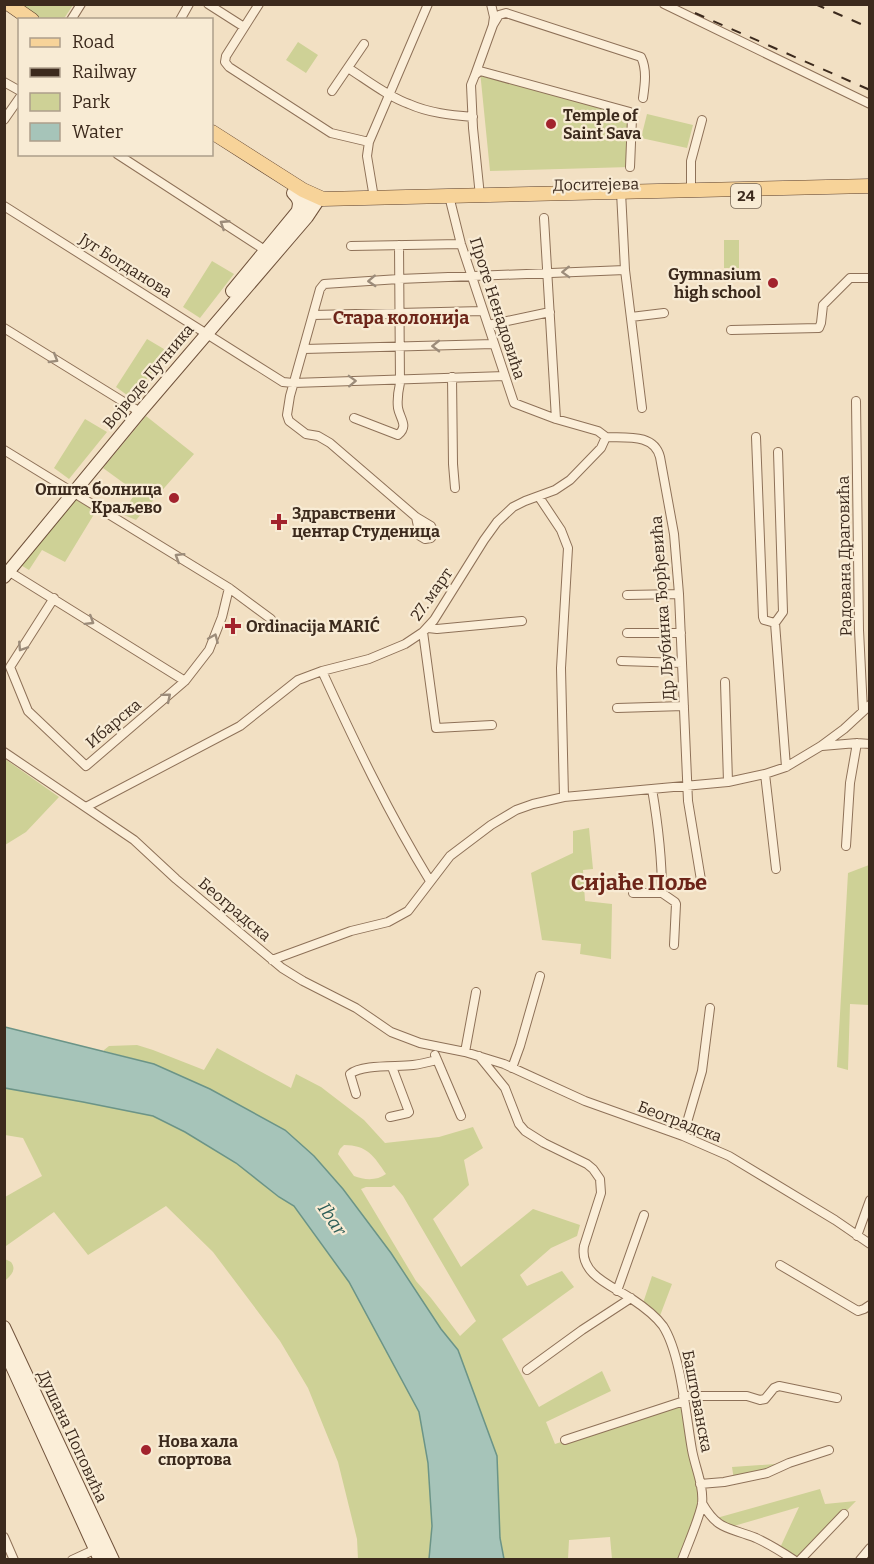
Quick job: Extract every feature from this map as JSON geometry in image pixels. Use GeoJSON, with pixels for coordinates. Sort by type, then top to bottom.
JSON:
{"type":"FeatureCollection","features":[{"type":"Feature","properties":{"kind":"main road"},"geometry":{"type":"LineString","coordinates":[[9,4],[29,18]]}},
{"type":"Feature","properties":{"kind":"main road"},"geometry":{"type":"LineString","coordinates":[[4,10],[18,19]]}},
{"type":"Feature","properties":{"kind":"main road"},"geometry":{"type":"LineString","coordinates":[[213,133],[315,201]]}},
{"type":"Feature","properties":{"kind":"main road"},"geometry":{"type":"LineString","coordinates":[[213,142],[293,193],[298,198],[301,216],[314,211],[315,201]]}},
{"type":"Feature","properties":{"kind":"main road","name":"Доситејева"},"geometry":{"type":"LineString","coordinates":[[622,196],[691,190],[870,186]]}},
{"type":"Feature","properties":{"kind":"main road"},"geometry":{"type":"LineString","coordinates":[[293,193],[315,201]]}},
{"type":"Feature","properties":{"kind":"main road","name":"Доситејева"},"geometry":{"type":"LineString","coordinates":[[315,201],[870,193]]}},
{"type":"Feature","properties":{"kind":"main road","name":"Доситејева"},"geometry":{"type":"LineString","coordinates":[[315,201],[374,198],[449,200],[480,196],[518,198]]}},
{"type":"Feature","properties":{"kind":"main road","name":"Војводе Путника"},"geometry":{"type":"LineString","coordinates":[[6,570],[136,410],[315,201]]}},
{"type":"Feature","properties":{"kind":"main road","name":"Душана Поповића"},"geometry":{"type":"LineString","coordinates":[[4,1327],[112,1560]]}},
{"type":"Feature","properties":{"kind":"main road","name":"Душана Поповића"},"geometry":{"type":"LineString","coordinates":[[4,1349],[98,1554]]}},
{"type":"Feature","properties":{"kind":"street"},"geometry":{"type":"LineString","coordinates":[[72,18],[81,4]]}},
{"type":"Feature","properties":{"kind":"street"},"geometry":{"type":"LineString","coordinates":[[181,18],[189,4]]}},
{"type":"Feature","properties":{"kind":"street"},"geometry":{"type":"LineString","coordinates":[[208,4],[244,27]]}},
{"type":"Feature","properties":{"kind":"street"},"geometry":{"type":"LineString","coordinates":[[259,4],[226,56],[225,62],[229,67],[331,133],[369,142]]}},
{"type":"Feature","properties":{"kind":"street"},"geometry":{"type":"LineString","coordinates":[[374,198],[367,156],[369,142],[428,4]]}},
{"type":"Feature","properties":{"kind":"street"},"geometry":{"type":"LineString","coordinates":[[491,4],[493,25]]}},
{"type":"Feature","properties":{"kind":"street"},"geometry":{"type":"LineString","coordinates":[[498,4],[506,13],[641,57],[644,61],[645,74],[643,98]]}},
{"type":"Feature","properties":{"kind":"street"},"geometry":{"type":"LineString","coordinates":[[664,4],[870,104]]}},
{"type":"Feature","properties":{"kind":"street"},"geometry":{"type":"LineString","coordinates":[[480,196],[471,85],[493,25],[499,15],[506,13]]}},
{"type":"Feature","properties":{"kind":"street"},"geometry":{"type":"LineString","coordinates":[[332,91],[364,44]]}},
{"type":"Feature","properties":{"kind":"street"},"geometry":{"type":"LineString","coordinates":[[348,68],[407,104],[430,111],[473,117]]}},
{"type":"Feature","properties":{"kind":"street"},"geometry":{"type":"LineString","coordinates":[[475,75],[480,71],[630,112],[632,118],[630,167]]}},
{"type":"Feature","properties":{"kind":"street"},"geometry":{"type":"LineString","coordinates":[[4,82],[18,90]]}},
{"type":"Feature","properties":{"kind":"street"},"geometry":{"type":"LineString","coordinates":[[4,120],[18,101]]}},
{"type":"Feature","properties":{"kind":"street"},"geometry":{"type":"LineString","coordinates":[[691,190],[692,161],[702,120]]}},
{"type":"Feature","properties":{"kind":"street"},"geometry":{"type":"LineString","coordinates":[[120,156],[269,253]]}},
{"type":"Feature","properties":{"kind":"street"},"geometry":{"type":"LineString","coordinates":[[622,196],[625,270],[642,408]]}},
{"type":"Feature","properties":{"kind":"street","name":"Проте Ненадовића"},"geometry":{"type":"LineString","coordinates":[[449,200],[461,244],[514,403],[556,419],[598,431],[606,437]]}},
{"type":"Feature","properties":{"kind":"street","name":"Југ Богданова"},"geometry":{"type":"LineString","coordinates":[[4,206],[278,379],[294,383],[505,376]]}},
{"type":"Feature","properties":{"kind":"street"},"geometry":{"type":"LineString","coordinates":[[544,218],[556,419]]}},
{"type":"Feature","properties":{"kind":"street"},"geometry":{"type":"LineString","coordinates":[[351,246],[461,244]]}},
{"type":"Feature","properties":{"kind":"street"},"geometry":{"type":"LineString","coordinates":[[354,418],[395,434],[400,434],[404,429],[397,397],[400,379],[399,245]]}},
{"type":"Feature","properties":{"kind":"street"},"geometry":{"type":"LineString","coordinates":[[416,517],[330,443],[318,436],[306,434],[289,421],[287,409],[320,289],[324,284],[625,270]]}},
{"type":"Feature","properties":{"kind":"street"},"geometry":{"type":"LineString","coordinates":[[731,330],[819,328],[823,305],[850,278],[870,278]]}},
{"type":"Feature","properties":{"kind":"street"},"geometry":{"type":"LineString","coordinates":[[313,315],[483,311]]}},
{"type":"Feature","properties":{"kind":"street"},"geometry":{"type":"LineString","coordinates":[[488,325],[550,312]]}},
{"type":"Feature","properties":{"kind":"street"},"geometry":{"type":"LineString","coordinates":[[630,317],[664,313]]}},
{"type":"Feature","properties":{"kind":"street"},"geometry":{"type":"LineString","coordinates":[[4,328],[136,410]]}},
{"type":"Feature","properties":{"kind":"street"},"geometry":{"type":"LineString","coordinates":[[304,349],[494,344]]}},
{"type":"Feature","properties":{"kind":"street"},"geometry":{"type":"LineString","coordinates":[[452,376],[455,488]]}},
{"type":"Feature","properties":{"kind":"street","name":"Радована Драговића"},"geometry":{"type":"LineString","coordinates":[[856,401],[859,630],[866,708]]}},
{"type":"Feature","properties":{"kind":"street"},"geometry":{"type":"LineString","coordinates":[[756,436],[762,614],[764,620],[775,623]]}},
{"type":"Feature","properties":{"kind":"street","name":"27. март"},"geometry":{"type":"LineString","coordinates":[[86,807],[240,726],[298,680],[322,671],[369,659],[405,644],[425,630],[435,620],[497,522],[513,507],[555,490],[574,477],[601,448],[606,437]]}},
{"type":"Feature","properties":{"kind":"street","name":"Др Љубинка Ђорђевића"},"geometry":{"type":"LineString","coordinates":[[606,437],[651,442],[658,450],[671,516],[679,594],[690,816],[701,880]]}},
{"type":"Feature","properties":{"kind":"street"},"geometry":{"type":"LineString","coordinates":[[4,450],[229,588],[271,619]]}},
{"type":"Feature","properties":{"kind":"street"},"geometry":{"type":"LineString","coordinates":[[778,452],[783,612],[775,623],[786,767]]}},
{"type":"Feature","properties":{"kind":"street"},"geometry":{"type":"LineString","coordinates":[[539,497],[561,530],[569,554],[561,668],[564,797]]}},
{"type":"Feature","properties":{"kind":"street"},"geometry":{"type":"LineString","coordinates":[[6,570],[185,681]]}},
{"type":"Feature","properties":{"kind":"street","name":"Ибарска"},"geometry":{"type":"LineString","coordinates":[[54,598],[10,667],[28,711],[86,766],[185,681],[209,650],[222,617],[229,588]]}},
{"type":"Feature","properties":{"kind":"street"},"geometry":{"type":"LineString","coordinates":[[627,595],[679,594]]}},
{"type":"Feature","properties":{"kind":"street"},"geometry":{"type":"LineString","coordinates":[[492,725],[436,728],[425,630],[522,621]]}},
{"type":"Feature","properties":{"kind":"street"},"geometry":{"type":"LineString","coordinates":[[627,633],[681,633]]}},
{"type":"Feature","properties":{"kind":"street"},"geometry":{"type":"LineString","coordinates":[[621,661],[682,663]]}},
{"type":"Feature","properties":{"kind":"street"},"geometry":{"type":"LineString","coordinates":[[322,671],[363,760],[430,882]]}},
{"type":"Feature","properties":{"kind":"street"},"geometry":{"type":"LineString","coordinates":[[725,682],[728,782]]}},
{"type":"Feature","properties":{"kind":"street"},"geometry":{"type":"LineString","coordinates":[[617,708],[684,706]]}},
{"type":"Feature","properties":{"kind":"street"},"geometry":{"type":"LineString","coordinates":[[272,960],[351,931],[388,922],[408,910],[450,856],[491,825],[516,810],[564,797],[728,782],[765,774],[786,767],[821,746],[866,708]]}},
{"type":"Feature","properties":{"kind":"street"},"geometry":{"type":"LineString","coordinates":[[838,734],[839,740],[845,744]]}},
{"type":"Feature","properties":{"kind":"street"},"geometry":{"type":"LineString","coordinates":[[846,846],[850,783],[856,744]]}},
{"type":"Feature","properties":{"kind":"street"},"geometry":{"type":"LineString","coordinates":[[821,746],[870,744]]}},
{"type":"Feature","properties":{"kind":"street","name":"Београдска"},"geometry":{"type":"LineString","coordinates":[[4,752],[134,840],[176,879],[282,968],[356,1008],[391,1032],[404,1038],[465,1052],[512,1068],[585,1101],[683,1136],[745,1164],[870,1244]]}},
{"type":"Feature","properties":{"kind":"street"},"geometry":{"type":"LineString","coordinates":[[765,774],[776,869]]}},
{"type":"Feature","properties":{"kind":"street"},"geometry":{"type":"LineString","coordinates":[[652,789],[660,839],[662,893]]}},
{"type":"Feature","properties":{"kind":"street"},"geometry":{"type":"LineString","coordinates":[[633,892],[662,893],[676,904],[674,945]]}},
{"type":"Feature","properties":{"kind":"street"},"geometry":{"type":"LineString","coordinates":[[512,1068],[540,976]]}},
{"type":"Feature","properties":{"kind":"street"},"geometry":{"type":"LineString","coordinates":[[465,1052],[476,992]]}},
{"type":"Feature","properties":{"kind":"street"},"geometry":{"type":"LineString","coordinates":[[683,1136],[702,1071],[710,1008]]}},
{"type":"Feature","properties":{"kind":"street"},"geometry":{"type":"LineString","coordinates":[[432,1046],[461,1116]]}},
{"type":"Feature","properties":{"kind":"street","name":"Баштованска"},"geometry":{"type":"LineString","coordinates":[[478,1056],[505,1088],[519,1124],[525,1131],[587,1164],[598,1174],[601,1193],[584,1246],[584,1258],[595,1275],[651,1312],[664,1328],[676,1357],[702,1503],[682,1560]]}},
{"type":"Feature","properties":{"kind":"street"},"geometry":{"type":"LineString","coordinates":[[356,1094],[350,1074],[352,1072],[367,1067],[392,1067],[437,1060]]}},
{"type":"Feature","properties":{"kind":"street"},"geometry":{"type":"LineString","coordinates":[[390,1117],[409,1112],[392,1067]]}},
{"type":"Feature","properties":{"kind":"street"},"geometry":{"type":"LineString","coordinates":[[857,1236],[870,1200]]}},
{"type":"Feature","properties":{"kind":"street"},"geometry":{"type":"LineString","coordinates":[[617,1291],[644,1215]]}},
{"type":"Feature","properties":{"kind":"street"},"geometry":{"type":"LineString","coordinates":[[780,1265],[858,1311],[870,1305]]}},
{"type":"Feature","properties":{"kind":"street"},"geometry":{"type":"LineString","coordinates":[[527,1370],[630,1298]]}},
{"type":"Feature","properties":{"kind":"street"},"geometry":{"type":"LineString","coordinates":[[565,1440],[683,1399],[747,1396],[760,1400],[765,1399],[774,1388],[779,1386],[837,1398]]}},
{"type":"Feature","properties":{"kind":"street"},"geometry":{"type":"LineString","coordinates":[[700,1484],[724,1482],[767,1473],[829,1450]]}},
{"type":"Feature","properties":{"kind":"street"},"geometry":{"type":"LineString","coordinates":[[702,1503],[719,1525],[756,1538],[794,1560]]}},
{"type":"Feature","properties":{"kind":"street"},"geometry":{"type":"LineString","coordinates":[[800,1560],[844,1514]]}},
{"type":"Feature","properties":{"kind":"street"},"geometry":{"type":"LineString","coordinates":[[5,1539],[14,1560]]}},
{"type":"Feature","properties":{"kind":"street"},"geometry":{"type":"LineString","coordinates":[[860,1560],[870,1548]]}},
{"type":"Feature","properties":{"kind":"street"},"geometry":{"type":"LineString","coordinates":[[72,1560],[98,1554]]}},
{"type":"Feature","properties":{"kind":"green space"},"geometry":{"type":"Polygon","coordinates":[[[18,5],[73,5],[64,18],[39,18],[18,5]]]}},
{"type":"Feature","properties":{"kind":"green space"},"geometry":{"type":"Polygon","coordinates":[[[298,42],[318,55],[306,73],[286,60],[298,42]]]}},
{"type":"Feature","properties":{"kind":"green space"},"geometry":{"type":"Polygon","coordinates":[[[480,71],[630,112],[630,167],[490,171],[480,71]]]}},
{"type":"Feature","properties":{"kind":"green space"},"geometry":{"type":"Polygon","coordinates":[[[647,114],[693,125],[687,148],[641,138],[647,114]]]}},
{"type":"Feature","properties":{"kind":"green space"},"geometry":{"type":"Polygon","coordinates":[[[724,240],[739,240],[739,268],[724,268],[724,240]]]}},
{"type":"Feature","properties":{"kind":"green space"},"geometry":{"type":"Polygon","coordinates":[[[212,261],[234,274],[200,318],[183,307],[212,261]]]}},
{"type":"Feature","properties":{"kind":"green space"},"geometry":{"type":"Polygon","coordinates":[[[147,339],[169,352],[131,398],[116,387],[147,339]]]}},
{"type":"Feature","properties":{"kind":"green space"},"geometry":{"type":"Polygon","coordinates":[[[146,416],[194,454],[136,520],[122,514],[136,492],[103,468],[146,416]]]}},
{"type":"Feature","properties":{"kind":"green space"},"geometry":{"type":"Polygon","coordinates":[[[85,419],[107,432],[69,479],[54,468],[85,419]]]}},
{"type":"Feature","properties":{"kind":"green space"},"geometry":{"type":"Polygon","coordinates":[[[75,499],[96,511],[65,562],[42,550],[29,570],[19,564],[75,499]]]}},
{"type":"Feature","properties":{"kind":"green space"},"geometry":{"type":"Polygon","coordinates":[[[5,759],[59,797],[26,832],[5,845],[5,759]]]}},
{"type":"Feature","properties":{"kind":"green space"},"geometry":{"type":"Polygon","coordinates":[[[589,828],[593,869],[583,870],[585,901],[612,904],[611,959],[580,954],[581,944],[542,940],[531,873],[573,853],[573,831],[589,828]]]}},
{"type":"Feature","properties":{"kind":"green space"},"geometry":{"type":"Polygon","coordinates":[[[869,865],[869,1005],[850,1004],[848,1070],[837,1067],[848,873],[869,865]]]}},
{"type":"Feature","properties":{"kind":"green space"},"geometry":{"type":"Polygon","coordinates":[[[137,1045],[204,1070],[217,1048],[291,1088],[296,1074],[321,1087],[364,1120],[385,1143],[439,1137],[473,1127],[483,1148],[464,1160],[469,1185],[433,1219],[461,1267],[533,1209],[580,1225],[577,1236],[551,1248],[520,1275],[527,1286],[562,1271],[574,1287],[502,1339],[539,1407],[602,1371],[611,1391],[546,1422],[555,1444],[684,1401],[702,1503],[682,1559],[612,1559],[610,1537],[569,1540],[568,1559],[504,1559],[459,1350],[441,1329],[343,1189],[314,1156],[285,1130],[210,1089],[154,1064],[104,1051],[109,1046],[137,1045]],[[344,1145],[338,1154],[354,1176],[370,1179],[386,1174],[378,1162],[364,1149],[344,1145]],[[394,1185],[361,1189],[416,1281],[460,1336],[476,1321],[403,1196],[394,1185]]]}},
{"type":"Feature","properties":{"kind":"green space"},"geometry":{"type":"Polygon","coordinates":[[[5,1088],[153,1116],[185,1132],[236,1163],[294,1206],[348,1280],[419,1412],[428,1463],[432,1526],[429,1559],[358,1559],[357,1539],[338,1462],[308,1388],[280,1341],[213,1252],[166,1206],[88,1255],[54,1212],[6,1246],[4,1243],[5,1197],[42,1176],[23,1138],[5,1135],[5,1088]]]}},
{"type":"Feature","properties":{"kind":"green space"},"geometry":{"type":"Polygon","coordinates":[[[5,1259],[11,1262],[13,1268],[5,1281],[5,1259]]]}},
{"type":"Feature","properties":{"kind":"green space"},"geometry":{"type":"Polygon","coordinates":[[[652,1276],[672,1284],[658,1321],[642,1306],[652,1276]]]}},
{"type":"Feature","properties":{"kind":"green space"},"geometry":{"type":"Polygon","coordinates":[[[789,1463],[734,1480],[732,1467],[789,1463]]]}},
{"type":"Feature","properties":{"kind":"green space"},"geometry":{"type":"Polygon","coordinates":[[[820,1489],[825,1504],[856,1501],[800,1559],[779,1550],[799,1507],[727,1528],[713,1519],[820,1489]]]}},
{"type":"Feature","properties":{"kind":"water","name":"Ibar"},"geometry":{"type":"Polygon","coordinates":[[[5,1027],[154,1064],[210,1089],[285,1130],[314,1156],[343,1189],[391,1253],[441,1329],[458,1350],[497,1456],[500,1538],[504,1559],[429,1559],[432,1526],[428,1463],[419,1412],[349,1282],[294,1206],[236,1163],[185,1132],[153,1116],[5,1088],[5,1027]]]}},
{"type":"Feature","properties":{"kind":"railway"},"geometry":{"type":"LineString","coordinates":[[815,4],[870,28]]}},
{"type":"Feature","properties":{"kind":"railway"},"geometry":{"type":"LineString","coordinates":[[695,13],[870,90]]}},
{"type":"Feature","properties":{"kind":"place","name":"Temple of Saint Sava"},"geometry":{"type":"Point","coordinates":[551,124]}},
{"type":"Feature","properties":{"kind":"place","name":"Gymnasium high school"},"geometry":{"type":"Point","coordinates":[773,283]}},
{"type":"Feature","properties":{"kind":"place","name":"Општа болница Краљево"},"geometry":{"type":"Point","coordinates":[174,498]}},
{"type":"Feature","properties":{"kind":"place","name":"Здравствени центар Студеница"},"geometry":{"type":"Point","coordinates":[279,522]}},
{"type":"Feature","properties":{"kind":"place","name":"Ordinacija MARIĆ"},"geometry":{"type":"Point","coordinates":[233,626]}},
{"type":"Feature","properties":{"kind":"place","name":"Нова хала спортова"},"geometry":{"type":"Point","coordinates":[146,1450]}},
{"type":"Feature","properties":{"kind":"district","name":"Стара колонија"},"geometry":{"type":"Point","coordinates":[401,318]}},
{"type":"Feature","properties":{"kind":"district","name":"Сијаће Поље"},"geometry":{"type":"Point","coordinates":[639,882]}}]}
